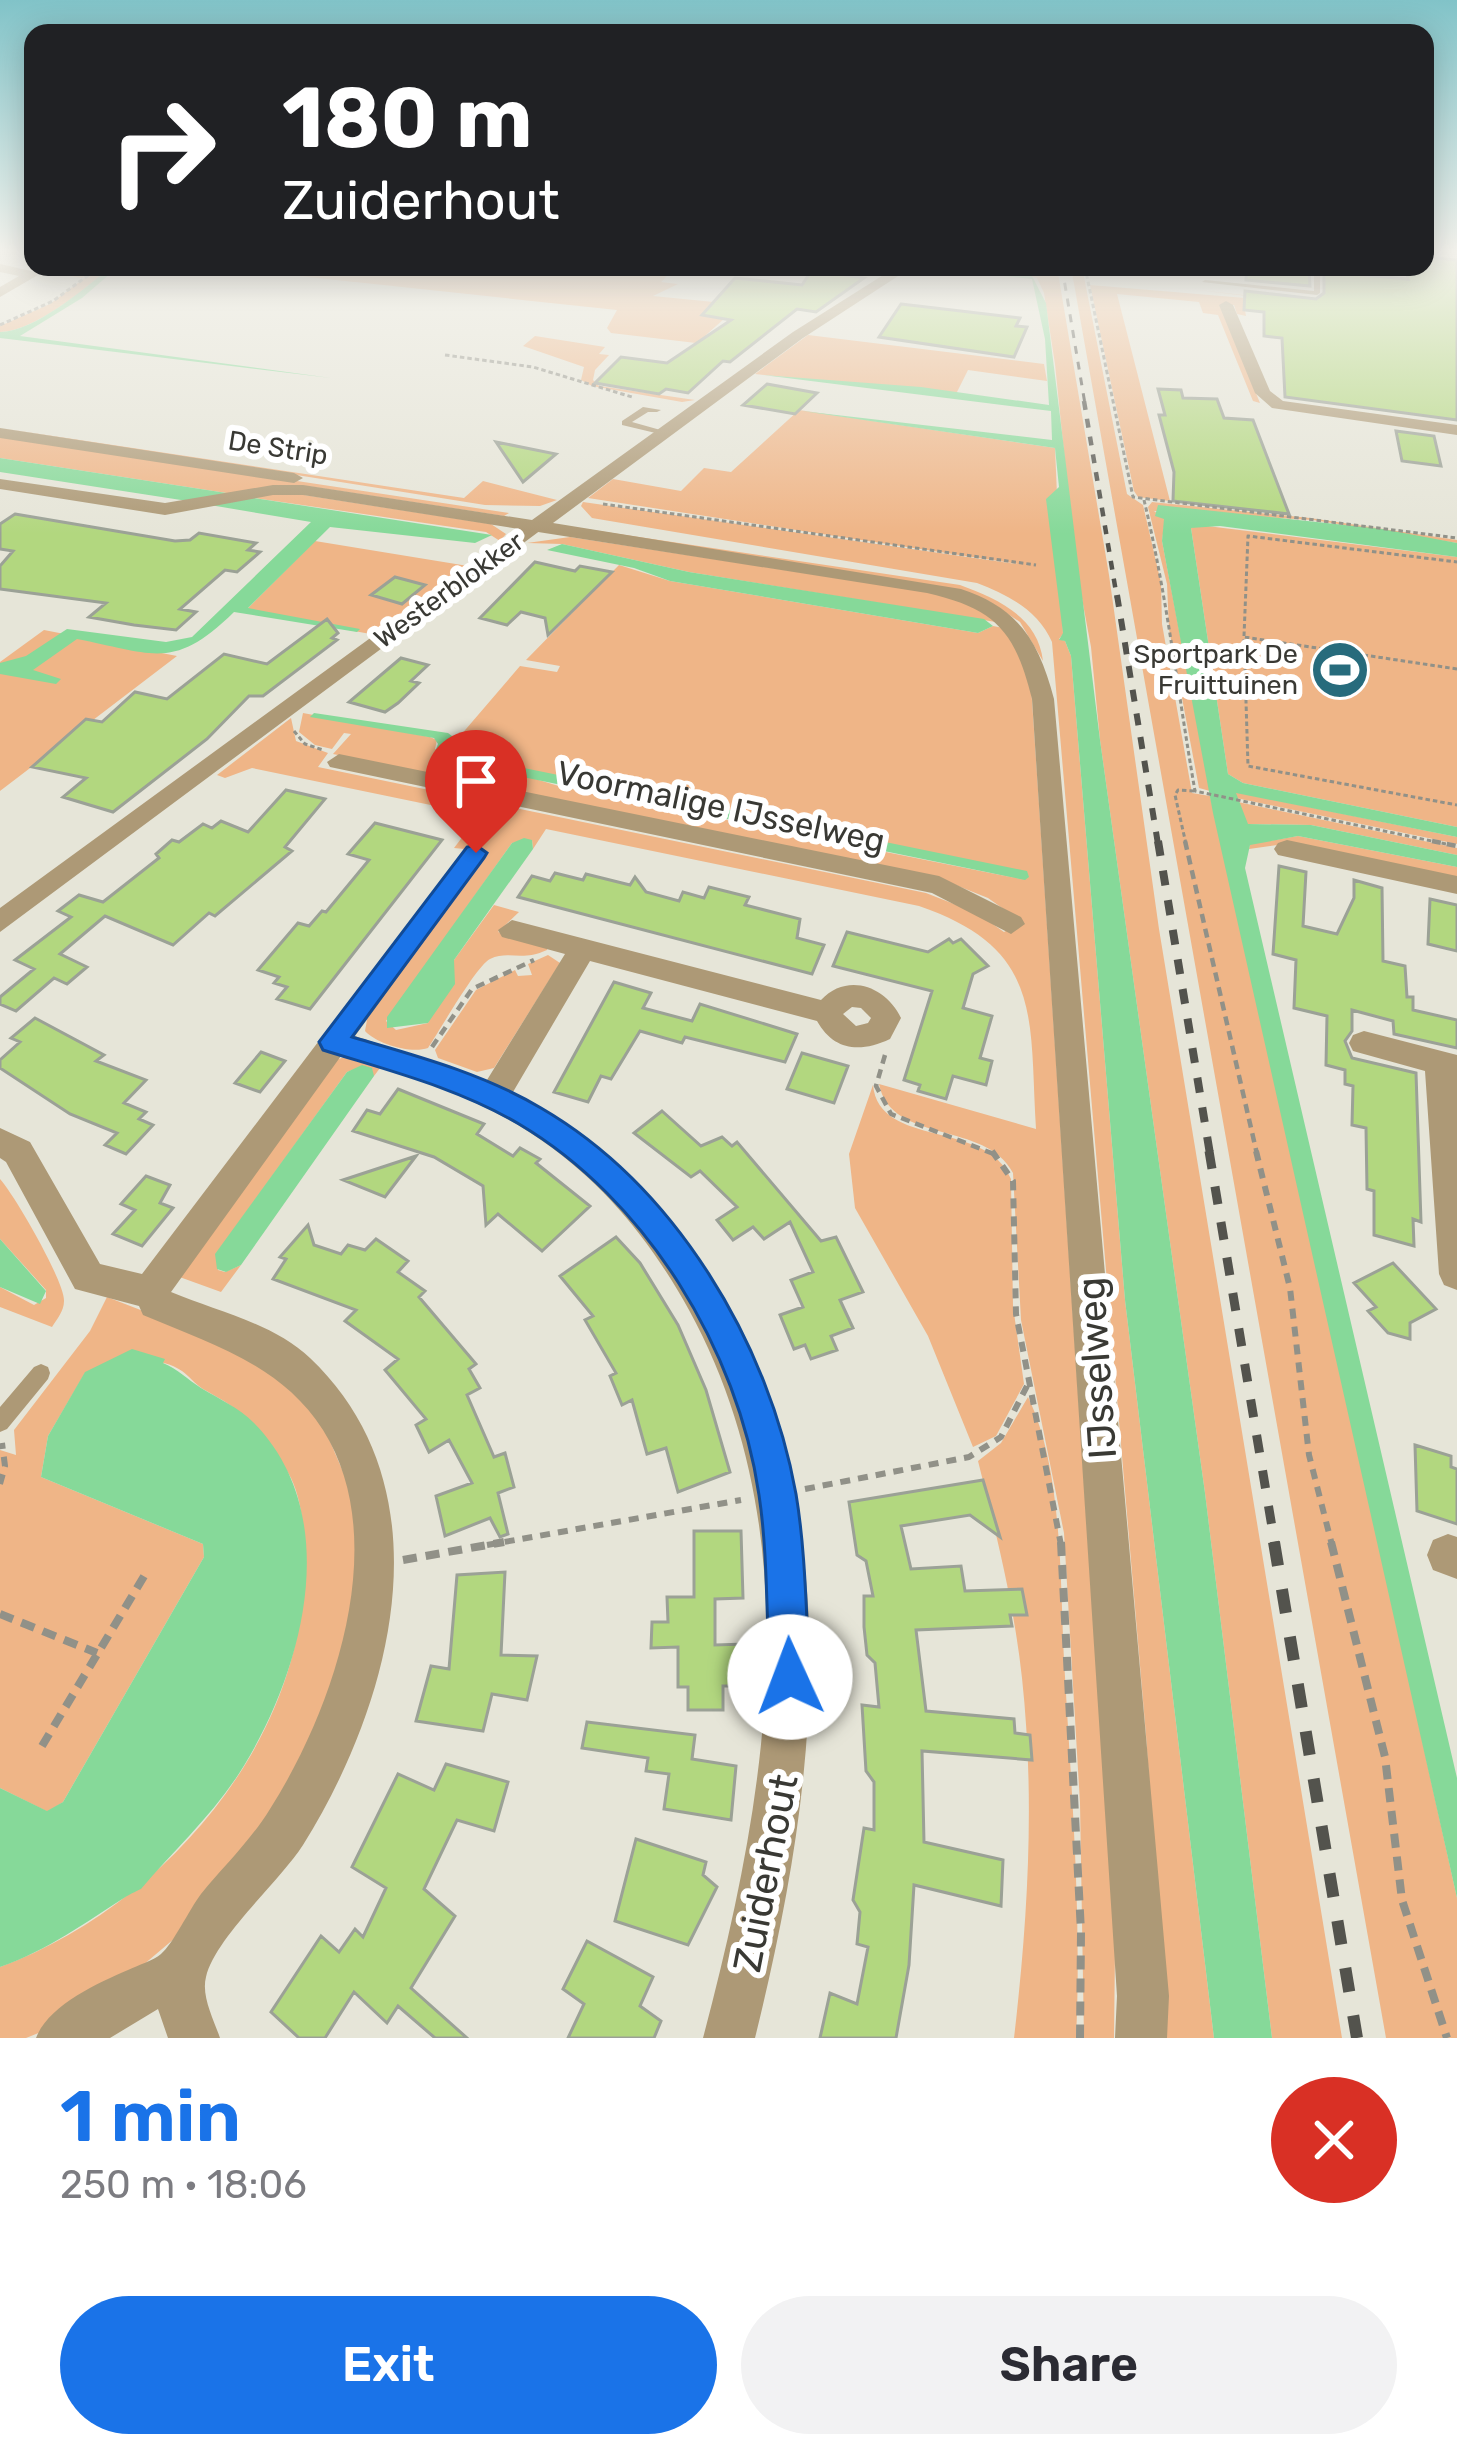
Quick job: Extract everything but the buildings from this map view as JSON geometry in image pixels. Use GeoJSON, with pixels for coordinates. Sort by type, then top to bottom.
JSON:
{"type":"FeatureCollection","features":[{"type":"Feature","properties":{"kind":"street","name":"Westerblokker"},"geometry":{"type":"LineString","coordinates":[[0,922],[785,344]]}},
{"type":"Feature","properties":{"kind":"street"},"geometry":{"type":"LineString","coordinates":[[1243,344],[1263,392],[1278,405],[1457,430]]}},
{"type":"Feature","properties":{"kind":"street","name":"De Strip"},"geometry":{"type":"LineString","coordinates":[[0,433],[541,522]]}},
{"type":"Feature","properties":{"kind":"street","name":"De Strip"},"geometry":{"type":"LineString","coordinates":[[0,484],[137,506],[193,505],[245,494],[303,490],[541,522]]}},
{"type":"Feature","properties":{"kind":"street","name":"IJsselweg"},"geometry":{"type":"LineString","coordinates":[[541,522],[943,578],[983,589],[1039,628],[1049,664],[1043,699],[1143,1996],[1141,2038]]}},
{"type":"Feature","properties":{"kind":"street","name":"Voormalige IJsselweg"},"geometry":{"type":"LineString","coordinates":[[339,762],[939,885],[1011,924]]}},
{"type":"Feature","properties":{"kind":"street"},"geometry":{"type":"LineString","coordinates":[[1287,849],[1457,885]]}},
{"type":"Feature","properties":{"kind":"street"},"geometry":{"type":"LineString","coordinates":[[194,2038],[179,1990],[181,1972],[190,1952],[256,1870],[315,1782],[359,1669],[374,1565],[367,1498],[357,1462],[338,1419],[314,1388],[256,1344],[156,1303],[152,1293],[159,1276],[476,853]]}},
{"type":"Feature","properties":{"kind":"street"},"geometry":{"type":"LineString","coordinates":[[512,930],[828,1013],[844,1034],[867,1036]]}},
{"type":"Feature","properties":{"kind":"street"},"geometry":{"type":"LineString","coordinates":[[493,1098],[576,946]]}},
{"type":"Feature","properties":{"kind":"street","name":"Zuiderhout"},"geometry":{"type":"LineString","coordinates":[[333,1042],[418,1066],[493,1098],[530,1116],[588,1157],[661,1232],[700,1289],[737,1359],[777,1494],[790,1648],[786,1766],[763,1903],[729,2038]]}},
{"type":"Feature","properties":{"kind":"street"},"geometry":{"type":"LineString","coordinates":[[1364,1043],[1449,1066],[1457,1274]]}},
{"type":"Feature","properties":{"kind":"street"},"geometry":{"type":"LineString","coordinates":[[0,1142],[18,1152],[88,1277],[152,1293]]}},
{"type":"Feature","properties":{"kind":"street"},"geometry":{"type":"LineString","coordinates":[[62,2038],[129,1996],[181,1972]]}},
{"type":"Feature","properties":{"kind":"lane"},"geometry":{"type":"LineString","coordinates":[[661,433],[625,423],[646,409],[692,411]]}},
{"type":"Feature","properties":{"kind":"lane"},"geometry":{"type":"LineString","coordinates":[[0,1422],[41,1373]]}},
{"type":"Feature","properties":{"kind":"path"},"geometry":{"type":"LineString","coordinates":[[1100,344],[1130,493],[1144,500],[1310,516],[1457,538]]}},
{"type":"Feature","properties":{"kind":"path"},"geometry":{"type":"LineString","coordinates":[[445,355],[532,367],[607,393],[692,411]]}},
{"type":"Feature","properties":{"kind":"path"},"geometry":{"type":"LineString","coordinates":[[574,498],[1036,566]]}},
{"type":"Feature","properties":{"kind":"path"},"geometry":{"type":"LineString","coordinates":[[1144,500],[1164,585],[1167,631],[1198,792]]}},
{"type":"Feature","properties":{"kind":"path"},"geometry":{"type":"LineString","coordinates":[[1457,562],[1248,536],[1244,637],[1246,764],[1261,771],[1457,805]]}},
{"type":"Feature","properties":{"kind":"path"},"geometry":{"type":"LineString","coordinates":[[1244,637],[1457,669]]}},
{"type":"Feature","properties":{"kind":"path"},"geometry":{"type":"LineString","coordinates":[[309,693],[294,731],[305,744],[339,762]]}},
{"type":"Feature","properties":{"kind":"path"},"geometry":{"type":"LineString","coordinates":[[1449,2035],[1402,1900],[1384,1757],[1309,1454],[1290,1288],[1240,1096],[1175,795],[1178,790],[1198,792],[1457,846]]}},
{"type":"Feature","properties":{"kind":"path"},"geometry":{"type":"LineString","coordinates":[[418,1066],[472,989],[576,946]]}},
{"type":"Feature","properties":{"kind":"path"},"geometry":{"type":"LineString","coordinates":[[867,1036],[886,1055],[876,1086],[891,1114],[991,1149],[1011,1173],[1016,1314],[1060,1532],[1080,1913],[1080,2038]]}},
{"type":"Feature","properties":{"kind":"path"},"geometry":{"type":"LineString","coordinates":[[374,1565],[969,1457],[1000,1437],[1028,1383]]}},
{"type":"Feature","properties":{"kind":"path"},"geometry":{"type":"LineString","coordinates":[[0,1438],[5,1453],[0,1484]]}},
{"type":"Feature","properties":{"kind":"path"},"geometry":{"type":"LineString","coordinates":[[42,1746],[146,1573]]}},
{"type":"Feature","properties":{"kind":"path"},"geometry":{"type":"LineString","coordinates":[[0,1614],[98,1653]]}},
{"type":"Feature","properties":{"kind":"shaded area"},"geometry":{"type":"Polygon","coordinates":[[[51,344],[80,344],[331,378],[51,344]]]}},
{"type":"Feature","properties":{"kind":"shaded area"},"geometry":{"type":"Polygon","coordinates":[[[796,344],[882,344],[1044,364],[1047,381],[968,370],[956,394],[755,374],[796,344]]]}},
{"type":"Feature","properties":{"kind":"shaded area"},"geometry":{"type":"Polygon","coordinates":[[[1045,344],[1051,344],[1100,740],[1205,1493],[1272,2038],[1214,2038],[1125,1300],[1071,656],[1065,641],[1059,640],[1063,633],[1046,499],[1059,487],[1055,448],[802,411],[1052,440],[1051,411],[763,375],[921,387],[1049,405],[1045,344]]]}},
{"type":"Feature","properties":{"kind":"shaded area"},"geometry":{"type":"Polygon","coordinates":[[[1052,344],[1070,344],[1109,575],[1159,929],[1342,2038],[1272,2038],[1205,1493],[1091,647],[1075,561],[1052,344]]]}},
{"type":"Feature","properties":{"kind":"shaded area"},"geometry":{"type":"Polygon","coordinates":[[[1085,344],[1097,344],[1127,494],[1143,505],[1161,583],[1162,624],[1192,793],[1210,796],[1239,912],[1457,1898],[1457,2038],[1386,2038],[1085,344]]]}},
{"type":"Feature","properties":{"kind":"shaded area"},"geometry":{"type":"Polygon","coordinates":[[[1103,344],[1130,344],[1170,501],[1138,497],[1103,344]]]}},
{"type":"Feature","properties":{"kind":"shaded area"},"geometry":{"type":"Polygon","coordinates":[[[1230,344],[1236,344],[1260,403],[1253,401],[1230,344]]]}},
{"type":"Feature","properties":{"kind":"shaded area"},"geometry":{"type":"Polygon","coordinates":[[[523,346],[605,347],[599,354],[609,355],[595,370],[593,380],[599,386],[695,400],[682,402],[592,386],[581,380],[584,367],[523,346]]]}},
{"type":"Feature","properties":{"kind":"shaded area"},"geometry":{"type":"Polygon","coordinates":[[[799,410],[1055,448],[1063,634],[1059,639],[1065,641],[1071,656],[1125,1300],[1214,2038],[1167,2038],[1146,1735],[1052,642],[1021,605],[977,583],[592,518],[581,506],[583,502],[1038,567],[588,498],[613,479],[681,491],[704,468],[731,472],[799,410]]]}},
{"type":"Feature","properties":{"kind":"shaded area"},"geometry":{"type":"Polygon","coordinates":[[[0,428],[464,498],[483,481],[557,500],[540,506],[485,505],[0,428]]]}},
{"type":"Feature","properties":{"kind":"shaded area"},"geometry":{"type":"Polygon","coordinates":[[[0,436],[509,513],[504,516],[307,486],[233,494],[0,458],[0,436]]]}},
{"type":"Feature","properties":{"kind":"shaded area"},"geometry":{"type":"Polygon","coordinates":[[[0,458],[233,494],[194,502],[0,472],[0,458]]]}},
{"type":"Feature","properties":{"kind":"shaded area"},"geometry":{"type":"Polygon","coordinates":[[[285,492],[491,524],[506,534],[500,541],[486,532],[248,497],[285,492]]]}},
{"type":"Feature","properties":{"kind":"shaded area"},"geometry":{"type":"Polygon","coordinates":[[[248,497],[492,535],[475,543],[330,527],[248,608],[360,629],[357,632],[234,612],[195,643],[162,653],[77,639],[33,670],[61,679],[56,684],[0,674],[0,663],[26,656],[67,629],[166,642],[192,637],[311,522],[210,505],[248,497]]]}},
{"type":"Feature","properties":{"kind":"shaded area"},"geometry":{"type":"Polygon","coordinates":[[[1152,502],[1310,518],[1457,543],[1313,520],[1154,511],[1165,519],[1162,541],[1210,791],[1199,788],[1169,629],[1167,584],[1148,507],[1152,502]]]}},
{"type":"Feature","properties":{"kind":"shaded area"},"geometry":{"type":"Polygon","coordinates":[[[1158,505],[1382,529],[1457,543],[1457,557],[1220,526],[1191,528],[1228,774],[1243,783],[1457,827],[1457,837],[1236,793],[1248,824],[1311,825],[1457,855],[1457,867],[1298,836],[1250,845],[1245,868],[1457,1778],[1457,1898],[1213,813],[1162,541],[1164,519],[1155,516],[1158,505]]]}},
{"type":"Feature","properties":{"kind":"shaded area","name":"Sportpark De Fruittuinen"},"geometry":{"type":"Polygon","coordinates":[[[1199,525],[1457,557],[1457,827],[1243,783],[1228,774],[1191,528],[1199,525]]]}},
{"type":"Feature","properties":{"kind":"shaded area"},"geometry":{"type":"Polygon","coordinates":[[[579,528],[960,585],[1002,604],[1025,621],[1043,661],[1020,622],[987,600],[579,528]]]}},
{"type":"Feature","properties":{"kind":"shaded area"},"geometry":{"type":"Polygon","coordinates":[[[570,537],[955,596],[1008,624],[689,572],[562,544],[527,543],[570,537]]]}},
{"type":"Feature","properties":{"kind":"shaded area"},"geometry":{"type":"Polygon","coordinates":[[[315,541],[468,566],[376,635],[245,611],[315,541]]]}},
{"type":"Feature","properties":{"kind":"shaded area"},"geometry":{"type":"Polygon","coordinates":[[[562,544],[689,572],[984,619],[993,626],[978,633],[670,581],[634,568],[547,550],[562,544]]]}},
{"type":"Feature","properties":{"kind":"shaded area"},"geometry":{"type":"Polygon","coordinates":[[[619,565],[670,581],[978,633],[993,626],[1014,630],[1031,686],[1115,1950],[1114,2038],[1084,2038],[1080,1803],[1064,1533],[1021,1320],[1013,1173],[1000,1156],[982,1145],[901,1116],[887,1103],[879,1084],[1036,1129],[1029,1021],[1009,966],[989,943],[960,923],[919,906],[546,829],[533,849],[532,840],[512,843],[386,1021],[396,1030],[428,1023],[454,960],[494,905],[519,912],[498,932],[548,946],[547,950],[490,959],[428,1048],[395,1047],[365,1031],[367,1020],[362,1018],[485,851],[454,848],[479,815],[252,768],[225,778],[217,775],[291,718],[296,741],[328,753],[318,767],[926,893],[977,913],[1004,932],[1022,922],[988,898],[933,876],[333,754],[351,734],[344,733],[332,749],[315,745],[299,732],[303,713],[430,737],[437,740],[435,749],[562,787],[1025,880],[457,754],[452,738],[460,736],[520,666],[557,672],[560,666],[526,660],[619,565]]]}},
{"type":"Feature","properties":{"kind":"shaded area"},"geometry":{"type":"Polygon","coordinates":[[[44,630],[177,656],[0,791],[0,662],[44,630]]]}},
{"type":"Feature","properties":{"kind":"shaded area"},"geometry":{"type":"Polygon","coordinates":[[[314,713],[448,733],[453,750],[461,755],[1027,871],[1029,877],[1025,880],[445,761],[435,752],[434,738],[310,717],[314,713]]]}},
{"type":"Feature","properties":{"kind":"shaded area"},"geometry":{"type":"Polygon","coordinates":[[[1236,792],[1457,837],[1457,844],[1236,798],[1236,792]]]}},
{"type":"Feature","properties":{"kind":"shaded area"},"geometry":{"type":"Polygon","coordinates":[[[1238,802],[1457,848],[1457,855],[1311,825],[1247,824],[1238,802]]]}},
{"type":"Feature","properties":{"kind":"shaded area"},"geometry":{"type":"Polygon","coordinates":[[[1298,836],[1457,867],[1457,878],[1292,843],[1249,849],[1250,844],[1298,836]]]}},
{"type":"Feature","properties":{"kind":"shaded area"},"geometry":{"type":"Polygon","coordinates":[[[532,840],[533,849],[454,960],[455,984],[428,1023],[387,1028],[387,1017],[512,843],[532,840]]]}},
{"type":"Feature","properties":{"kind":"shaded area"},"geometry":{"type":"Polygon","coordinates":[[[548,955],[560,963],[494,1068],[477,1072],[438,1058],[435,1050],[476,990],[515,970],[518,976],[532,975],[528,964],[548,955]]]}},
{"type":"Feature","properties":{"kind":"shaded area"},"geometry":{"type":"Polygon","coordinates":[[[347,1056],[383,1064],[374,1076],[361,1067],[347,1072],[216,1254],[218,1270],[241,1265],[221,1292],[174,1275],[336,1060],[347,1056]]]}},
{"type":"Feature","properties":{"kind":"shaded area"},"geometry":{"type":"Polygon","coordinates":[[[362,1065],[372,1068],[374,1076],[241,1265],[226,1272],[217,1269],[215,1254],[347,1072],[362,1065]]]}},
{"type":"Feature","properties":{"kind":"shaded area"},"geometry":{"type":"Polygon","coordinates":[[[873,1085],[880,1105],[894,1118],[980,1148],[998,1160],[1011,1179],[1013,1306],[1024,1384],[996,1436],[973,1447],[928,1336],[855,1208],[849,1154],[873,1085]]]}},
{"type":"Feature","properties":{"kind":"shaded area"},"geometry":{"type":"Polygon","coordinates":[[[0,1179],[38,1238],[62,1291],[63,1308],[52,1327],[0,1307],[0,1287],[34,1305],[46,1298],[46,1290],[0,1239],[0,1179]]]}},
{"type":"Feature","properties":{"kind":"shaded area"},"geometry":{"type":"Polygon","coordinates":[[[0,1239],[46,1291],[40,1304],[0,1287],[0,1239]]]}},
{"type":"Feature","properties":{"kind":"shaded area"},"geometry":{"type":"Polygon","coordinates":[[[107,1297],[244,1350],[317,1411],[356,1502],[354,1631],[296,1787],[188,1927],[129,1977],[41,2032],[26,2038],[0,2038],[0,1967],[59,1940],[115,1905],[212,1812],[250,1756],[279,1697],[298,1634],[304,1568],[299,1500],[287,1471],[248,1420],[171,1365],[134,1362],[85,1373],[48,1436],[41,1477],[203,1544],[204,1557],[63,1802],[48,1812],[0,1788],[0,1450],[16,1455],[14,1430],[90,1331],[107,1297]]]}},
{"type":"Feature","properties":{"kind":"shaded area"},"geometry":{"type":"Polygon","coordinates":[[[132,1349],[165,1359],[163,1363],[242,1412],[282,1460],[299,1501],[306,1545],[298,1637],[266,1725],[234,1781],[195,1830],[141,1889],[50,1944],[0,1967],[0,1788],[47,1811],[63,1802],[204,1557],[203,1544],[41,1477],[48,1436],[85,1372],[132,1349]]]}},
{"type":"Feature","properties":{"kind":"shaded area"},"geometry":{"type":"Polygon","coordinates":[[[1028,1397],[1048,1458],[1058,1526],[1077,1896],[1076,2038],[1014,2038],[1028,1858],[1026,1723],[1019,1650],[978,1461],[1001,1443],[1028,1397]]]}},
{"type":"Feature","properties":{"kind":"railway"},"geometry":{"type":"LineString","coordinates":[[1075,344],[1085,404]]}},
{"type":"Feature","properties":{"kind":"railway"},"geometry":{"type":"LineString","coordinates":[[1084,401],[1117,598]]}},
{"type":"Feature","properties":{"kind":"railway"},"geometry":{"type":"LineString","coordinates":[[1117,595],[1158,844]]}},
{"type":"Feature","properties":{"kind":"railway"},"geometry":{"type":"LineString","coordinates":[[1158,841],[1210,1154]]}},
{"type":"Feature","properties":{"kind":"railway"},"geometry":{"type":"LineString","coordinates":[[1209,1151],[1275,1545]]}},
{"type":"Feature","properties":{"kind":"railway"},"geometry":{"type":"LineString","coordinates":[[1274,1542],[1357,2038]]}},
{"type":"Feature","properties":{"kind":"place","name":"Sportpark De Fruittuinen"},"geometry":{"type":"Point","coordinates":[1340,670]}},
{"type":"Feature","properties":{"kind":"route"},"geometry":{"type":"LineString","coordinates":[[476,853],[333,1042],[455,1079],[530,1116],[588,1157],[661,1232],[700,1289],[737,1359],[758,1424],[777,1494],[788,1593],[790,1677]]}}]}
